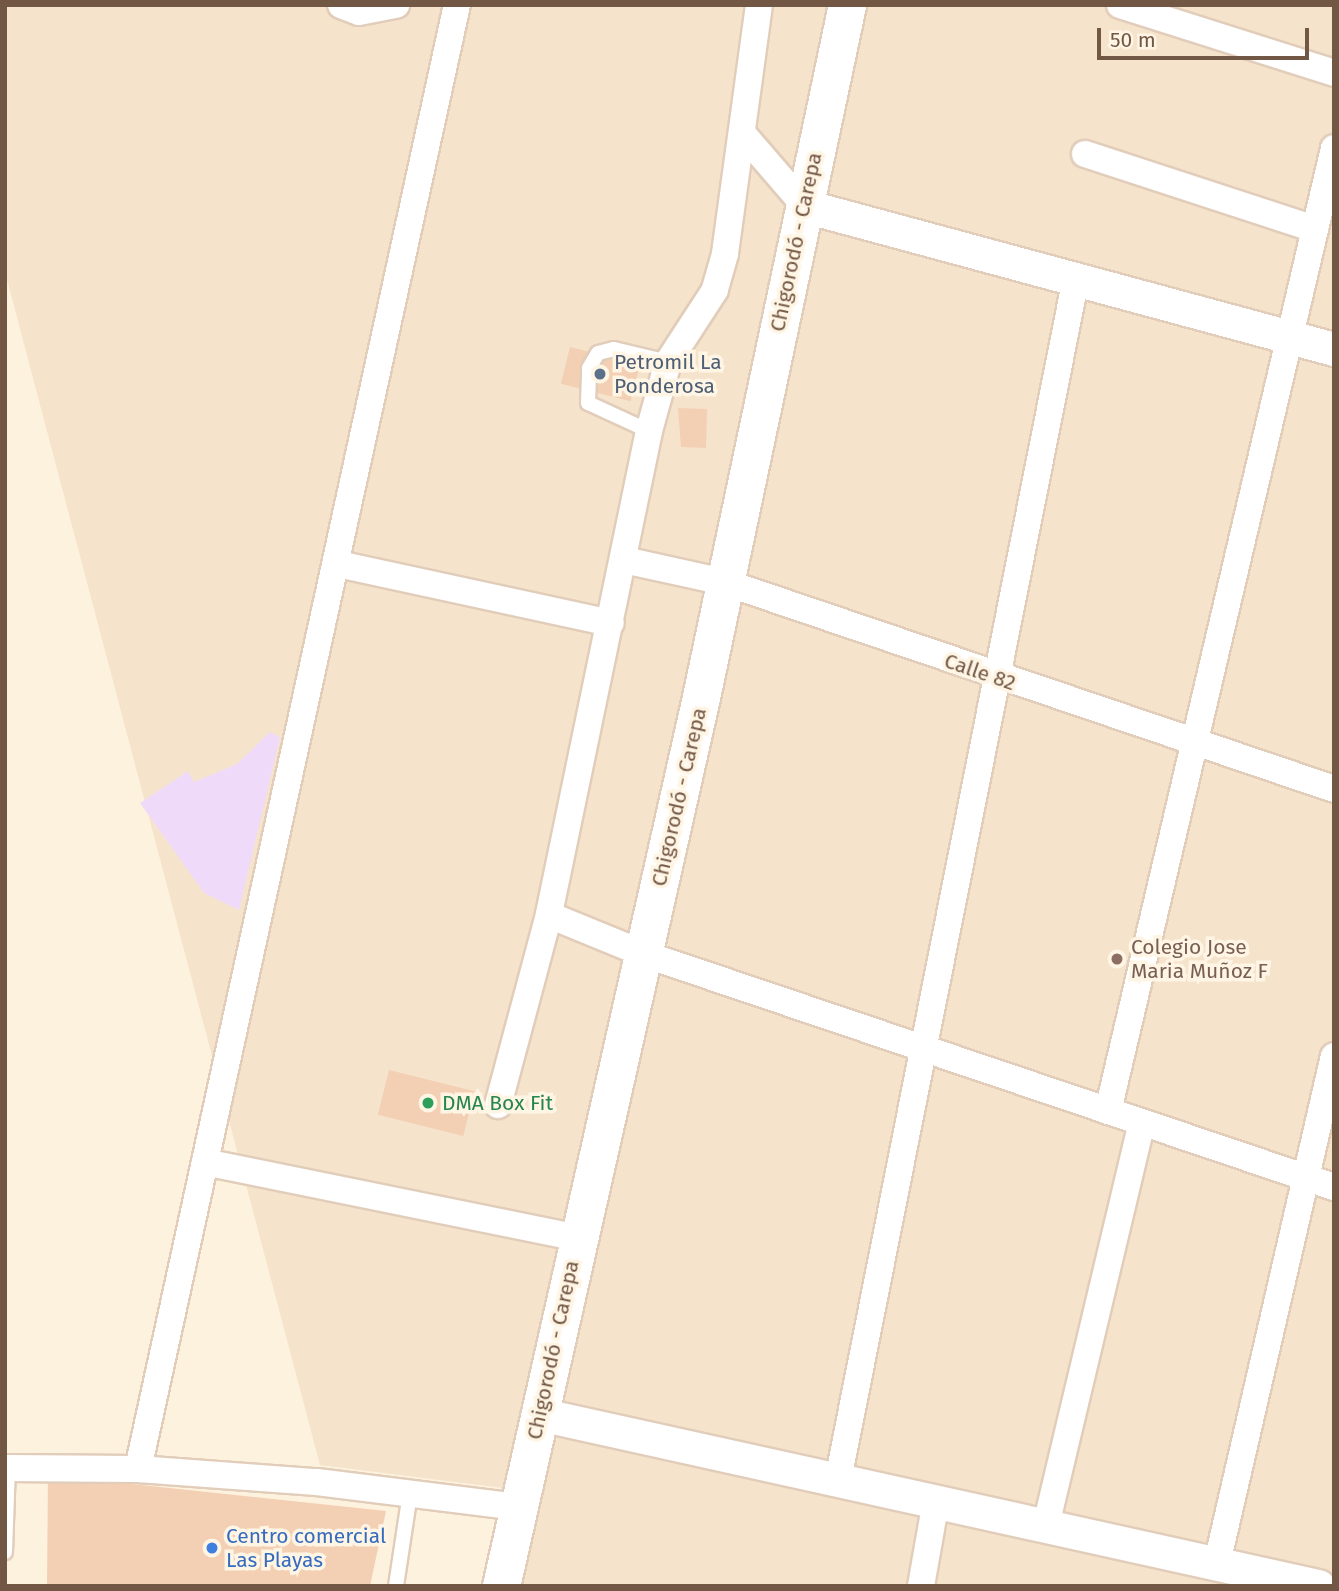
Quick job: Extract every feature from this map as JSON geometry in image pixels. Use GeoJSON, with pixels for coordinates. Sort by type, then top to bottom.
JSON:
{"type":"FeatureCollection","features":[{"type":"Feature","properties":{"kind":"main road","name":"Chigorodó - Carepa"},"geometry":{"type":"LineString","coordinates":[[501,1586],[644,954],[847,5]]}},
{"type":"Feature","properties":{"kind":"street"},"geometry":{"type":"LineString","coordinates":[[341,5],[359,12],[396,5]]}},
{"type":"Feature","properties":{"kind":"street"},"geometry":{"type":"LineString","coordinates":[[138,1469],[338,564],[457,5]]}},
{"type":"Feature","properties":{"kind":"street"},"geometry":{"type":"LineString","coordinates":[[498,1105],[549,915],[649,431],[668,362],[715,290],[742,133],[759,5]]}},
{"type":"Feature","properties":{"kind":"street"},"geometry":{"type":"LineString","coordinates":[[1120,5],[1334,73]]}},
{"type":"Feature","properties":{"kind":"street"},"geometry":{"type":"LineString","coordinates":[[742,133],[805,206],[1075,283],[1289,340],[1334,349]]}},
{"type":"Feature","properties":{"kind":"street"},"geometry":{"type":"LineString","coordinates":[[1108,1111],[1334,148]]}},
{"type":"Feature","properties":{"kind":"street"},"geometry":{"type":"LineString","coordinates":[[1085,154],[1315,229]]}},
{"type":"Feature","properties":{"kind":"street"},"geometry":{"type":"LineString","coordinates":[[838,1480],[1075,283]]}},
{"type":"Feature","properties":{"kind":"street","name":"Calle 82"},"geometry":{"type":"LineString","coordinates":[[624,560],[724,582],[995,678],[1334,789]]}},
{"type":"Feature","properties":{"kind":"street"},"geometry":{"type":"LineString","coordinates":[[338,564],[611,623]]}},
{"type":"Feature","properties":{"kind":"street"},"geometry":{"type":"LineString","coordinates":[[549,915],[644,954],[1334,1187]]}},
{"type":"Feature","properties":{"kind":"street"},"geometry":{"type":"LineString","coordinates":[[1217,1563],[1334,1056]]}},
{"type":"Feature","properties":{"kind":"street"},"geometry":{"type":"LineString","coordinates":[[1046,1525],[1142,1123]]}},
{"type":"Feature","properties":{"kind":"street"},"geometry":{"type":"LineString","coordinates":[[205,1162],[578,1238]]}},
{"type":"Feature","properties":{"kind":"street"},"geometry":{"type":"LineString","coordinates":[[539,1415],[1318,1586]]}},
{"type":"Feature","properties":{"kind":"street"},"geometry":{"type":"LineString","coordinates":[[6,1468],[138,1469],[410,1493],[519,1507]]}},
{"type":"Feature","properties":{"kind":"street"},"geometry":{"type":"LineString","coordinates":[[921,1586],[936,1501]]}},
{"type":"Feature","properties":{"kind":"lane"},"geometry":{"type":"LineString","coordinates":[[649,431],[588,403],[589,368],[598,353],[614,349],[668,362]]}},
{"type":"Feature","properties":{"kind":"lane"},"geometry":{"type":"LineString","coordinates":[[5,1552],[6,1468]]}},
{"type":"Feature","properties":{"kind":"lane"},"geometry":{"type":"LineString","coordinates":[[396,1586],[410,1493]]}},
{"type":"Feature","properties":{"kind":"shaded area"},"geometry":{"type":"Polygon","coordinates":[[[5,5],[1334,5],[1334,1586],[481,1586],[503,1488],[320,1465],[5,272],[5,5]]]}},
{"type":"Feature","properties":{"kind":"shaded area"},"geometry":{"type":"Polygon","coordinates":[[[270,732],[280,737],[239,910],[204,893],[140,803],[188,771],[194,782],[237,764],[270,732]]]}},
{"type":"Feature","properties":{"kind":"building","name":"Petromil La Ponderosa"},"geometry":{"type":"Polygon","coordinates":[[[570,347],[640,364],[631,401],[561,384],[570,347]]]}},
{"type":"Feature","properties":{"kind":"building"},"geometry":{"type":"Polygon","coordinates":[[[678,408],[707,409],[706,448],[681,447],[678,408]]]}},
{"type":"Feature","properties":{"kind":"building","name":"DMA Box Fit"},"geometry":{"type":"Polygon","coordinates":[[[389,1070],[474,1091],[463,1136],[378,1115],[389,1070]]]}},
{"type":"Feature","properties":{"kind":"building","name":"Centro comercial Las Playas"},"geometry":{"type":"Polygon","coordinates":[[[48,1475],[386,1511],[370,1586],[47,1586],[48,1475]]]}},
{"type":"Feature","properties":{"kind":"place","name":"Petromil La Ponderosa"},"geometry":{"type":"Point","coordinates":[600,374]}},
{"type":"Feature","properties":{"kind":"place","name":"Colegio Jose Maria Muñoz F"},"geometry":{"type":"Point","coordinates":[1117,959]}},
{"type":"Feature","properties":{"kind":"place","name":"DMA Box Fit"},"geometry":{"type":"Point","coordinates":[428,1103]}},
{"type":"Feature","properties":{"kind":"place","name":"Centro comercial Las Playas"},"geometry":{"type":"Point","coordinates":[212,1548]}}]}
